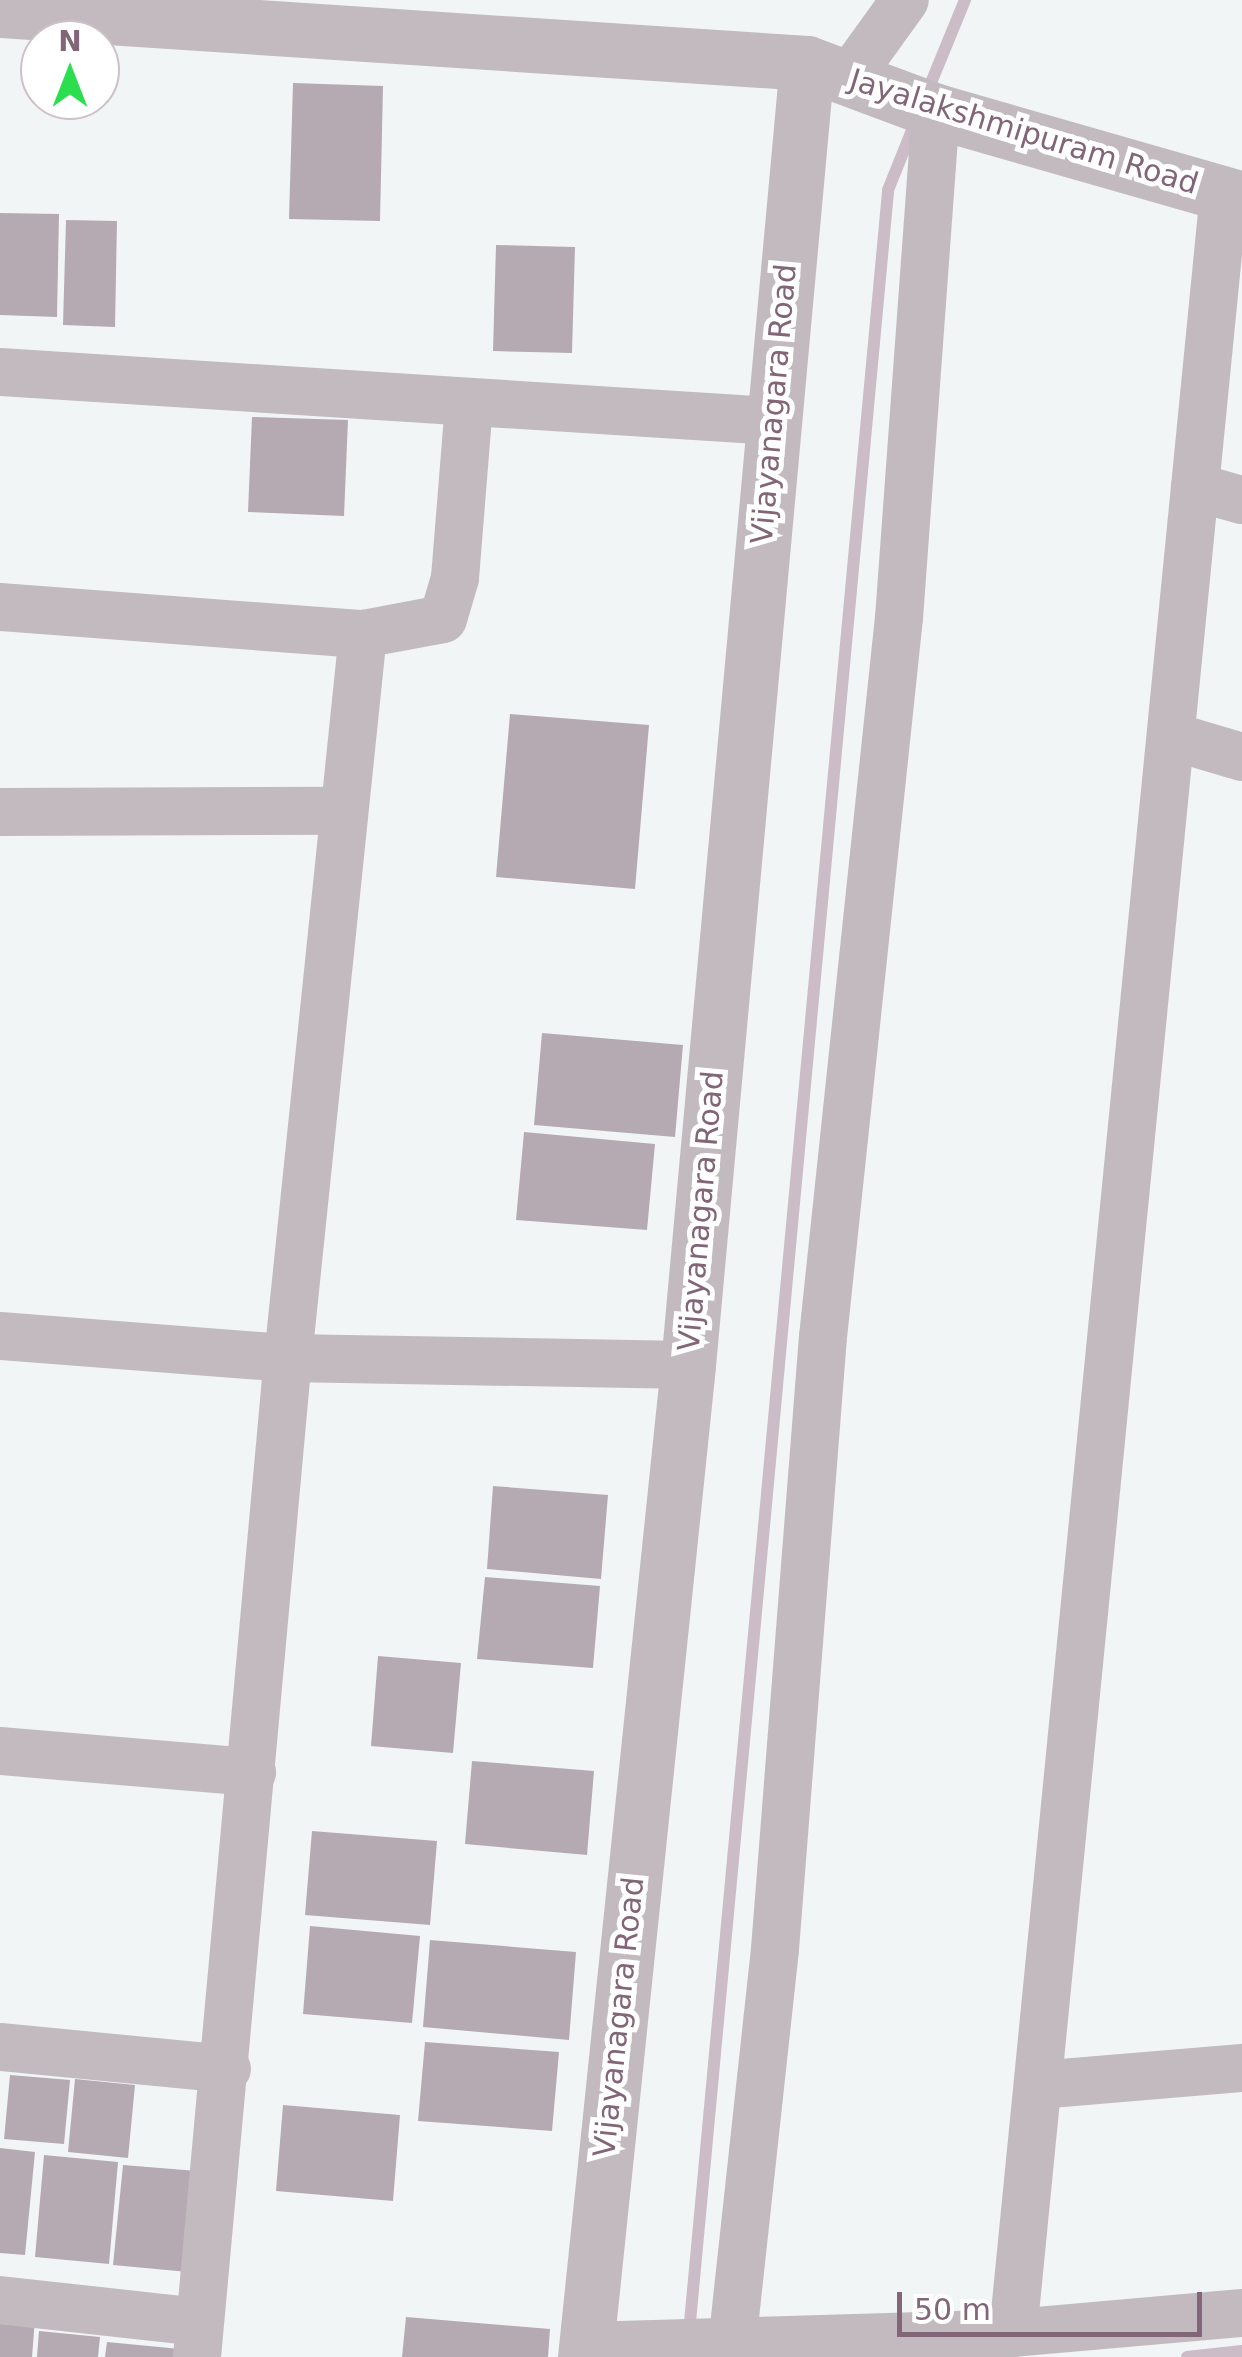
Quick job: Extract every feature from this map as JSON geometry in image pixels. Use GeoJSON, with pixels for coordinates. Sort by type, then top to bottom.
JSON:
{"type":"FeatureCollection","features":[{"type":"Feature","properties":{"kind":"street"},"geometry":{"type":"LineString","coordinates":[[827,71],[905,0]]}},
{"type":"Feature","properties":{"kind":"street","name":"Jayalakshmipuram Road"},"geometry":{"type":"LineString","coordinates":[[0,10],[255,14],[827,71],[936,111],[1233,196]]}},
{"type":"Feature","properties":{"kind":"street","name":"Vijayanagara Road"},"geometry":{"type":"LineString","coordinates":[[585,2352],[688,1365],[772,420],[827,71]]}},
{"type":"Feature","properties":{"kind":"street"},"geometry":{"type":"LineString","coordinates":[[732,2345],[775,1949],[823,1337],[899,618],[936,111]]}},
{"type":"Feature","properties":{"kind":"street"},"geometry":{"type":"LineString","coordinates":[[1013,2333],[1195,487],[1233,196]]}},
{"type":"Feature","properties":{"kind":"street"},"geometry":{"type":"LineString","coordinates":[[0,372],[772,420]]}},
{"type":"Feature","properties":{"kind":"street"},"geometry":{"type":"LineString","coordinates":[[0,607],[363,634],[443,619],[455,578],[469,404]]}},
{"type":"Feature","properties":{"kind":"street"},"geometry":{"type":"LineString","coordinates":[[1195,487],[1242,500]]}},
{"type":"Feature","properties":{"kind":"street"},"geometry":{"type":"LineString","coordinates":[[0,2300],[199,2340],[227,2069],[288,1358],[363,634]]}},
{"type":"Feature","properties":{"kind":"street"},"geometry":{"type":"LineString","coordinates":[[1171,736],[1242,756]]}},
{"type":"Feature","properties":{"kind":"street"},"geometry":{"type":"LineString","coordinates":[[0,812],[343,811]]}},
{"type":"Feature","properties":{"kind":"street"},"geometry":{"type":"LineString","coordinates":[[0,1336],[288,1358],[688,1365]]}},
{"type":"Feature","properties":{"kind":"street"},"geometry":{"type":"LineString","coordinates":[[0,1751],[252,1772]]}},
{"type":"Feature","properties":{"kind":"street"},"geometry":{"type":"LineString","coordinates":[[0,2047],[227,2069]]}},
{"type":"Feature","properties":{"kind":"street"},"geometry":{"type":"LineString","coordinates":[[1038,2085],[1242,2068]]}},
{"type":"Feature","properties":{"kind":"street"},"geometry":{"type":"LineString","coordinates":[[585,2352],[1013,2333],[1242,2312]]}},
{"type":"Feature","properties":{"kind":"building"},"geometry":{"type":"Polygon","coordinates":[[[293,83],[383,86],[380,221],[289,219],[293,83]]]}},
{"type":"Feature","properties":{"kind":"building"},"geometry":{"type":"Polygon","coordinates":[[[0,213],[59,214],[57,317],[0,315],[0,213]]]}},
{"type":"Feature","properties":{"kind":"building"},"geometry":{"type":"Polygon","coordinates":[[[66,220],[117,221],[115,327],[63,325],[66,220]]]}},
{"type":"Feature","properties":{"kind":"building"},"geometry":{"type":"Polygon","coordinates":[[[496,245],[575,247],[572,353],[493,351],[496,245]]]}},
{"type":"Feature","properties":{"kind":"building"},"geometry":{"type":"Polygon","coordinates":[[[252,417],[348,420],[344,516],[248,512],[252,417]]]}},
{"type":"Feature","properties":{"kind":"building"},"geometry":{"type":"Polygon","coordinates":[[[510,714],[649,725],[635,889],[496,877],[510,714]]]}},
{"type":"Feature","properties":{"kind":"building"},"geometry":{"type":"Polygon","coordinates":[[[542,1033],[683,1045],[675,1137],[534,1125],[542,1033]]]}},
{"type":"Feature","properties":{"kind":"building"},"geometry":{"type":"Polygon","coordinates":[[[524,1132],[655,1144],[647,1230],[516,1220],[524,1132]]]}},
{"type":"Feature","properties":{"kind":"building"},"geometry":{"type":"Polygon","coordinates":[[[493,1486],[608,1495],[601,1579],[487,1569],[493,1486]]]}},
{"type":"Feature","properties":{"kind":"building"},"geometry":{"type":"Polygon","coordinates":[[[485,1577],[600,1586],[593,1668],[477,1659],[485,1577]]]}},
{"type":"Feature","properties":{"kind":"building"},"geometry":{"type":"Polygon","coordinates":[[[378,1656],[461,1663],[453,1753],[371,1746],[378,1656]]]}},
{"type":"Feature","properties":{"kind":"building"},"geometry":{"type":"Polygon","coordinates":[[[472,1761],[594,1771],[587,1855],[465,1844],[472,1761]]]}},
{"type":"Feature","properties":{"kind":"building"},"geometry":{"type":"Polygon","coordinates":[[[312,1831],[437,1841],[430,1925],[305,1915],[312,1831]]]}},
{"type":"Feature","properties":{"kind":"building"},"geometry":{"type":"Polygon","coordinates":[[[310,1926],[420,1936],[412,2023],[303,2014],[310,1926]]]}},
{"type":"Feature","properties":{"kind":"building"},"geometry":{"type":"Polygon","coordinates":[[[430,1940],[576,1952],[569,2040],[423,2027],[430,1940]]]}},
{"type":"Feature","properties":{"kind":"building"},"geometry":{"type":"Polygon","coordinates":[[[425,2042],[559,2052],[552,2131],[418,2121],[425,2042]]]}},
{"type":"Feature","properties":{"kind":"building"},"geometry":{"type":"Polygon","coordinates":[[[10,2075],[70,2080],[64,2144],[4,2139],[10,2075]]]}},
{"type":"Feature","properties":{"kind":"building"},"geometry":{"type":"Polygon","coordinates":[[[75,2079],[135,2085],[128,2158],[68,2152],[75,2079]]]}},
{"type":"Feature","properties":{"kind":"building"},"geometry":{"type":"Polygon","coordinates":[[[283,2105],[400,2115],[393,2201],[276,2191],[283,2105]]]}},
{"type":"Feature","properties":{"kind":"building"},"geometry":{"type":"Polygon","coordinates":[[[0,2148],[35,2152],[25,2255],[0,2253],[0,2148]]]}},
{"type":"Feature","properties":{"kind":"building"},"geometry":{"type":"Polygon","coordinates":[[[44,2155],[118,2162],[109,2264],[35,2257],[44,2155]]]}},
{"type":"Feature","properties":{"kind":"building"},"geometry":{"type":"Polygon","coordinates":[[[123,2165],[197,2171],[188,2272],[113,2265],[123,2165]]]}},
{"type":"Feature","properties":{"kind":"building"},"geometry":{"type":"Polygon","coordinates":[[[0,2316],[35,2319],[32,2357],[0,2357],[0,2316]]]}},
{"type":"Feature","properties":{"kind":"building"},"geometry":{"type":"Polygon","coordinates":[[[406,2317],[550,2329],[548,2357],[402,2357],[406,2317]]]}},
{"type":"Feature","properties":{"kind":"building"},"geometry":{"type":"Polygon","coordinates":[[[39,2331],[100,2337],[98,2357],[37,2357],[39,2331]]]}},
{"type":"Feature","properties":{"kind":"building"},"geometry":{"type":"Polygon","coordinates":[[[107,2342],[180,2349],[179,2357],[105,2357],[107,2342]]]}},
{"type":"Feature","properties":{"kind":"waterway"},"geometry":{"type":"LineString","coordinates":[[926,95],[965,0]]}},
{"type":"Feature","properties":{"kind":"waterway"},"geometry":{"type":"LineString","coordinates":[[689,2333],[888,190],[915,123]]}},
{"type":"Feature","properties":{"kind":"waterway"},"geometry":{"type":"LineString","coordinates":[[1187,2357],[1242,2351]]}}]}
